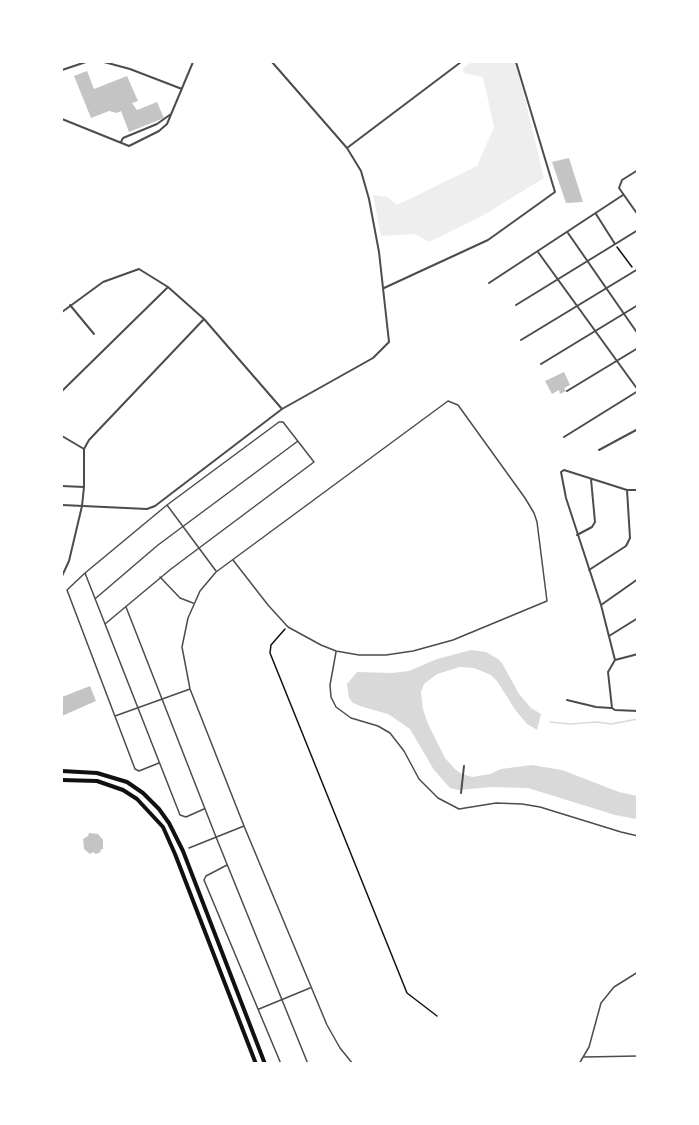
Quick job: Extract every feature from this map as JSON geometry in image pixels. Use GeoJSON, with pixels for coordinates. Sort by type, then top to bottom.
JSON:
{"type":"FeatureCollection","features":[{"type":"Feature","properties":{"kind":"main road"},"geometry":{"type":"LineString","coordinates":[[62,771],[97,772],[127,782],[143,793],[159,809],[183,851],[266,1064]]}},
{"type":"Feature","properties":{"kind":"main road"},"geometry":{"type":"LineString","coordinates":[[62,780],[80,779],[111,785],[137,799],[163,827],[176,854],[256,1064]]}},
{"type":"Feature","properties":{"kind":"main road"},"geometry":{"type":"LineString","coordinates":[[176,854],[183,851]]}},
{"type":"Feature","properties":{"kind":"street"},"geometry":{"type":"LineString","coordinates":[[62,70],[86,62]]}},
{"type":"Feature","properties":{"kind":"street"},"geometry":{"type":"LineString","coordinates":[[104,62],[130,69],[182,89]]}},
{"type":"Feature","properties":{"kind":"street"},"geometry":{"type":"LineString","coordinates":[[62,119],[129,146],[159,131],[166,124],[173,113],[193,62]]}},
{"type":"Feature","properties":{"kind":"street"},"geometry":{"type":"LineString","coordinates":[[62,505],[147,509],[155,506],[282,409],[373,358],[389,342],[379,252],[364,180],[347,148],[272,62]]}},
{"type":"Feature","properties":{"kind":"street"},"geometry":{"type":"LineString","coordinates":[[347,148],[461,62]]}},
{"type":"Feature","properties":{"kind":"street"},"geometry":{"type":"LineString","coordinates":[[384,288],[488,240],[555,192],[516,62]]}},
{"type":"Feature","properties":{"kind":"street"},"geometry":{"type":"LineString","coordinates":[[120,143],[123,138],[173,113]]}},
{"type":"Feature","properties":{"kind":"street"},"geometry":{"type":"LineString","coordinates":[[638,170],[619,183],[623,195],[638,215]]}},
{"type":"Feature","properties":{"kind":"street"},"geometry":{"type":"LineString","coordinates":[[489,283],[623,195]]}},
{"type":"Feature","properties":{"kind":"street"},"geometry":{"type":"LineString","coordinates":[[596,214],[615,244]]}},
{"type":"Feature","properties":{"kind":"street"},"geometry":{"type":"LineString","coordinates":[[516,305],[638,230]]}},
{"type":"Feature","properties":{"kind":"street"},"geometry":{"type":"LineString","coordinates":[[568,233],[638,334]]}},
{"type":"Feature","properties":{"kind":"street"},"geometry":{"type":"LineString","coordinates":[[538,252],[638,390],[564,438]]}},
{"type":"Feature","properties":{"kind":"street"},"geometry":{"type":"LineString","coordinates":[[62,312],[102,282],[139,269],[168,287],[204,319],[282,409]]}},
{"type":"Feature","properties":{"kind":"street"},"geometry":{"type":"LineString","coordinates":[[521,340],[636,270]]}},
{"type":"Feature","properties":{"kind":"street"},"geometry":{"type":"LineString","coordinates":[[62,391],[168,287]]}},
{"type":"Feature","properties":{"kind":"street"},"geometry":{"type":"LineString","coordinates":[[70,305],[94,334]]}},
{"type":"Feature","properties":{"kind":"street"},"geometry":{"type":"LineString","coordinates":[[541,364],[638,305]]}},
{"type":"Feature","properties":{"kind":"street"},"geometry":{"type":"LineString","coordinates":[[62,576],[75,541],[82,506],[84,449],[89,440],[204,319]]}},
{"type":"Feature","properties":{"kind":"street"},"geometry":{"type":"LineString","coordinates":[[567,391],[638,348]]}},
{"type":"Feature","properties":{"kind":"street"},"geometry":{"type":"LineString","coordinates":[[599,450],[638,429]]}},
{"type":"Feature","properties":{"kind":"street"},"geometry":{"type":"LineString","coordinates":[[62,436],[84,449]]}},
{"type":"Feature","properties":{"kind":"street"},"geometry":{"type":"LineString","coordinates":[[613,709],[608,672],[615,660],[601,605],[577,535],[561,472],[564,470],[627,490],[638,490]]}},
{"type":"Feature","properties":{"kind":"street"},"geometry":{"type":"LineString","coordinates":[[577,535],[592,527],[595,522],[591,479]]}},
{"type":"Feature","properties":{"kind":"street"},"geometry":{"type":"LineString","coordinates":[[62,486],[84,487]]}},
{"type":"Feature","properties":{"kind":"street"},"geometry":{"type":"LineString","coordinates":[[589,570],[626,546],[630,538],[627,490]]}},
{"type":"Feature","properties":{"kind":"street"},"geometry":{"type":"LineString","coordinates":[[601,605],[638,579]]}},
{"type":"Feature","properties":{"kind":"street"},"geometry":{"type":"LineString","coordinates":[[609,636],[638,618]]}},
{"type":"Feature","properties":{"kind":"street"},"geometry":{"type":"LineString","coordinates":[[615,660],[638,654]]}},
{"type":"Feature","properties":{"kind":"street"},"geometry":{"type":"LineString","coordinates":[[567,700],[596,707],[638,711]]}},
{"type":"Feature","properties":{"kind":"street"},"geometry":{"type":"LineString","coordinates":[[462,793],[464,766]]}},
{"type":"Feature","properties":{"kind":"lane"},"geometry":{"type":"LineString","coordinates":[[233,560],[288,627],[336,651],[359,655],[386,655],[413,651],[453,640],[547,601],[539,531],[534,513],[458,405],[448,402],[216,572],[200,591],[188,618],[182,647],[190,689],[311,988],[332,1036],[353,1064]]}},
{"type":"Feature","properties":{"kind":"lane"},"geometry":{"type":"LineString","coordinates":[[105,624],[160,577],[314,462],[286,425],[279,422],[167,505],[69,587],[68,593],[135,769],[139,771],[159,763]]}},
{"type":"Feature","properties":{"kind":"lane"},"geometry":{"type":"LineString","coordinates":[[96,598],[183,526],[298,441]]}},
{"type":"Feature","properties":{"kind":"lane"},"geometry":{"type":"LineString","coordinates":[[167,505],[216,572]]}},
{"type":"Feature","properties":{"kind":"lane"},"geometry":{"type":"LineString","coordinates":[[85,573],[182,817],[205,809]]}},
{"type":"Feature","properties":{"kind":"lane"},"geometry":{"type":"LineString","coordinates":[[160,577],[180,598],[193,604]]}},
{"type":"Feature","properties":{"kind":"lane"},"geometry":{"type":"LineString","coordinates":[[126,606],[308,1064]]}},
{"type":"Feature","properties":{"kind":"lane"},"geometry":{"type":"LineString","coordinates":[[336,651],[330,686],[331,697],[336,707],[351,718],[378,726],[390,733],[404,750],[419,779],[438,798],[459,809],[496,803],[540,807],[638,836]]}},
{"type":"Feature","properties":{"kind":"lane"},"geometry":{"type":"LineString","coordinates":[[114,716],[190,689]]}},
{"type":"Feature","properties":{"kind":"lane"},"geometry":{"type":"LineString","coordinates":[[189,848],[244,826]]}},
{"type":"Feature","properties":{"kind":"lane"},"geometry":{"type":"LineString","coordinates":[[227,864],[206,876],[204,880],[281,1064]]}},
{"type":"Feature","properties":{"kind":"lane"},"geometry":{"type":"LineString","coordinates":[[579,1064],[593,1036],[601,1003],[614,987],[638,972]]}},
{"type":"Feature","properties":{"kind":"lane"},"geometry":{"type":"LineString","coordinates":[[258,1010],[311,988]]}},
{"type":"Feature","properties":{"kind":"lane"},"geometry":{"type":"LineString","coordinates":[[583,1057],[638,1056]]}},
{"type":"Feature","properties":{"kind":"path"},"geometry":{"type":"LineString","coordinates":[[615,244],[636,270]]}},
{"type":"Feature","properties":{"kind":"path"},"geometry":{"type":"LineString","coordinates":[[288,627],[274,639],[270,653],[407,993],[437,1016]]}},
{"type":"Feature","properties":{"kind":"shaded area"},"geometry":{"type":"Polygon","coordinates":[[[472,62],[516,62],[544,178],[482,216],[429,242],[415,234],[381,236],[373,195],[387,197],[397,205],[477,166],[494,127],[483,77],[464,73],[463,68],[472,62]]]}},
{"type":"Feature","properties":{"kind":"shaded area"},"geometry":{"type":"Polygon","coordinates":[[[471,650],[486,652],[498,659],[519,694],[531,708],[541,714],[537,730],[527,724],[516,711],[491,675],[474,668],[460,667],[437,674],[424,684],[421,692],[423,709],[445,758],[455,769],[472,777],[490,774],[501,769],[532,765],[562,770],[619,792],[637,796],[637,819],[615,815],[528,788],[492,787],[458,790],[450,788],[434,770],[410,729],[388,714],[353,703],[349,698],[347,684],[357,672],[409,671],[437,659],[471,650]]]}},
{"type":"Feature","properties":{"kind":"building"},"geometry":{"type":"Polygon","coordinates":[[[87,71],[94,89],[127,76],[138,101],[132,103],[137,110],[157,102],[164,118],[129,132],[121,111],[117,113],[109,111],[91,118],[74,76],[87,71]]]}},
{"type":"Feature","properties":{"kind":"building"},"geometry":{"type":"Polygon","coordinates":[[[569,158],[583,202],[566,203],[552,162],[569,158]]]}},
{"type":"Feature","properties":{"kind":"building"},"geometry":{"type":"Polygon","coordinates":[[[564,372],[570,385],[560,394],[559,390],[552,394],[545,381],[564,372]]]}},
{"type":"Feature","properties":{"kind":"building"},"geometry":{"type":"Polygon","coordinates":[[[90,686],[96,701],[62,716],[62,697],[90,686]]]}},
{"type":"Feature","properties":{"kind":"building"},"geometry":{"type":"Polygon","coordinates":[[[89,833],[98,834],[103,840],[101,852],[90,854],[84,849],[83,839],[89,833]]]}},
{"type":"Feature","properties":{"kind":"waterway"},"geometry":{"type":"LineString","coordinates":[[550,722],[611,724],[638,719]]}}]}
